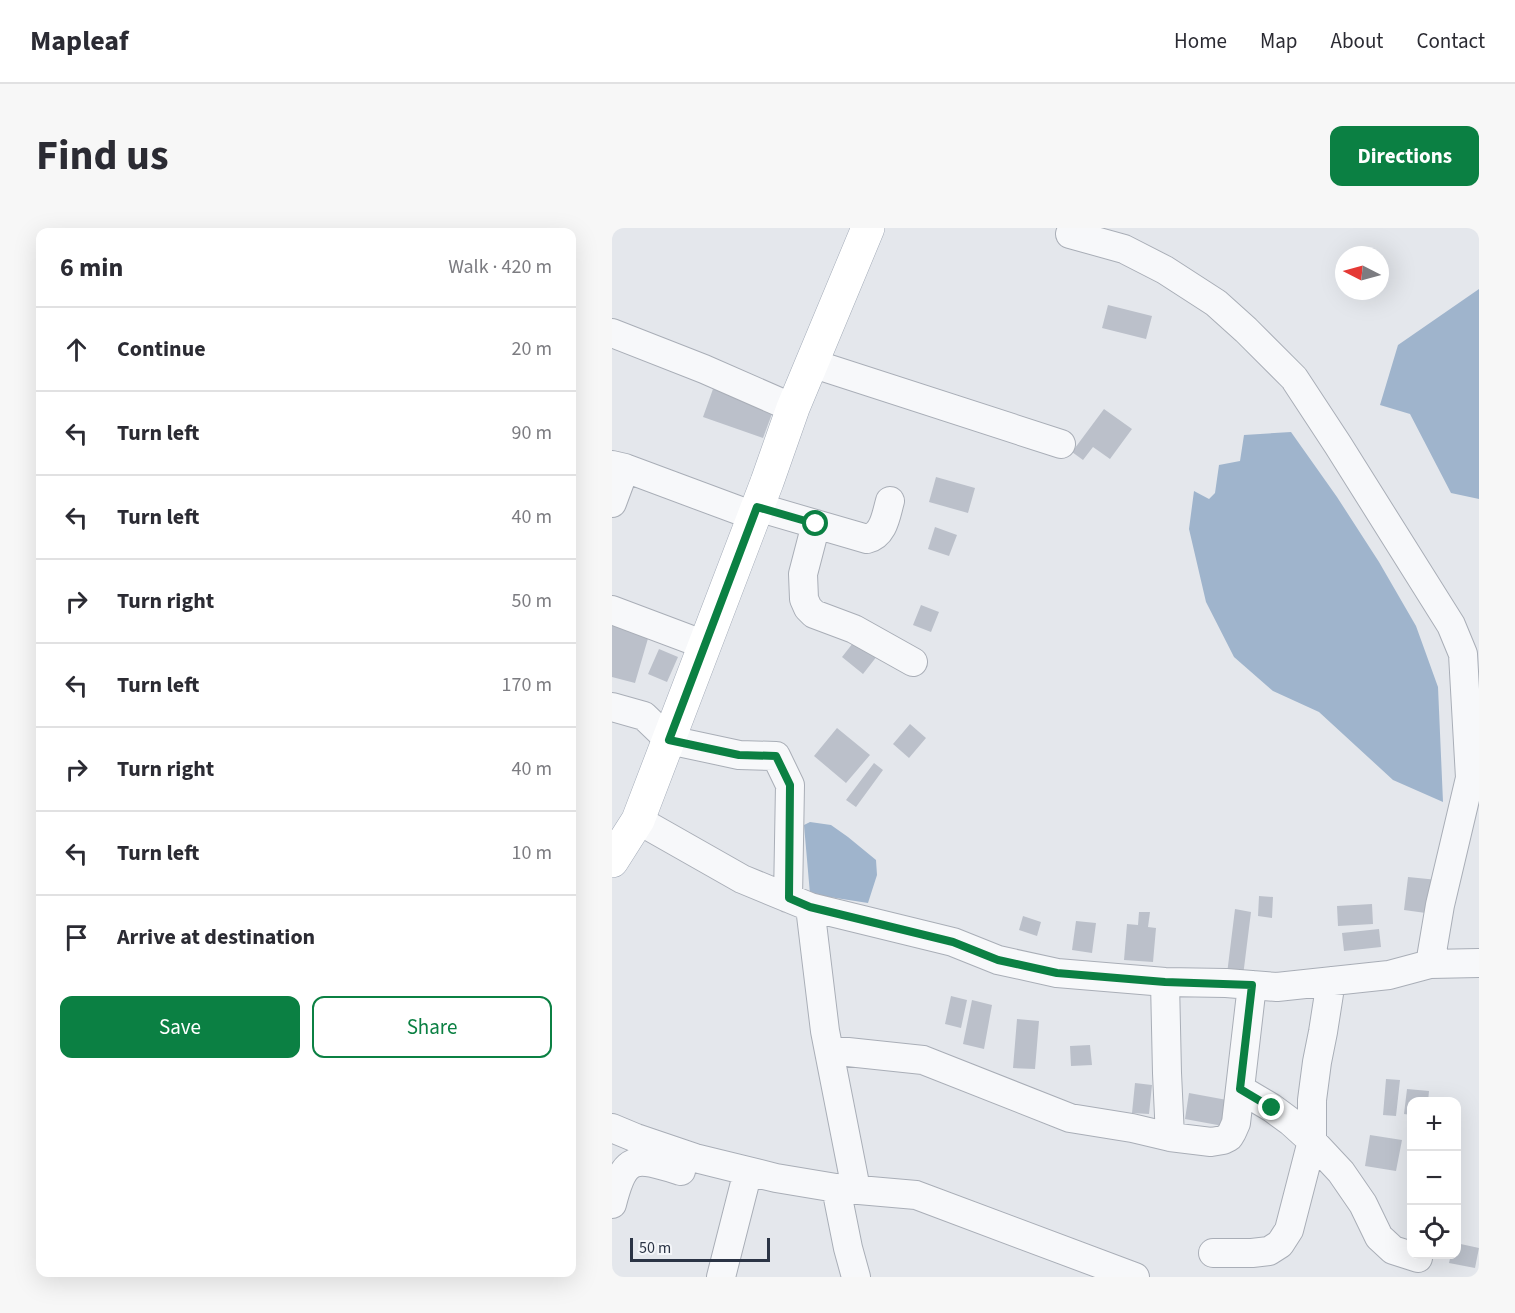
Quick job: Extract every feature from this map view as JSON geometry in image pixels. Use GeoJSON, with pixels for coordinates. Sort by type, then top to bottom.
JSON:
{"type":"FeatureCollection","features":[{"type":"Feature","properties":{"kind":"main road"},"geometry":{"type":"LineString","coordinates":[[612,861],[638,820],[793,408],[868,228]]}},
{"type":"Feature","properties":{"kind":"street"},"geometry":{"type":"LineString","coordinates":[[1070,234],[1124,249],[1165,270],[1216,303],[1294,378],[1451,625],[1462,654],[1470,778],[1440,905],[1430,964]]}},
{"type":"Feature","properties":{"kind":"street"},"geometry":{"type":"LineString","coordinates":[[612,333],[704,369],[793,408]]}},
{"type":"Feature","properties":{"kind":"street"},"geometry":{"type":"LineString","coordinates":[[811,363],[1061,444]]}},
{"type":"Feature","properties":{"kind":"street"},"geometry":{"type":"LineString","coordinates":[[612,503],[619,466],[755,512],[816,524],[863,538],[872,538],[881,530],[890,501]]}},
{"type":"Feature","properties":{"kind":"street"},"geometry":{"type":"LineString","coordinates":[[816,524],[803,574],[802,588],[808,608],[814,614],[854,629],[913,662]]}},
{"type":"Feature","properties":{"kind":"street"},"geometry":{"type":"LineString","coordinates":[[612,610],[705,645]]}},
{"type":"Feature","properties":{"kind":"street"},"geometry":{"type":"LineString","coordinates":[[612,707],[644,716],[669,740],[739,755],[776,756],[790,785],[800,903],[829,1050],[846,1189],[848,1248],[856,1277]]}},
{"type":"Feature","properties":{"kind":"street"},"geometry":{"type":"LineString","coordinates":[[638,820],[734,874],[800,903],[953,942],[998,960],[1057,973],[1165,982],[1277,987],[1389,975],[1430,964],[1479,963]]}},
{"type":"Feature","properties":{"kind":"street"},"geometry":{"type":"LineString","coordinates":[[1214,1253],[1269,1251],[1280,1244],[1289,1230],[1312,1141],[1312,1100],[1331,981]]}},
{"type":"Feature","properties":{"kind":"street"},"geometry":{"type":"LineString","coordinates":[[1165,982],[1170,1137]]}},
{"type":"Feature","properties":{"kind":"street"},"geometry":{"type":"LineString","coordinates":[[829,1050],[923,1060],[1070,1118],[1170,1137],[1211,1142],[1229,1137],[1236,1123],[1252,985]]}},
{"type":"Feature","properties":{"kind":"street"},"geometry":{"type":"LineString","coordinates":[[1240,1089],[1272,1108],[1312,1141],[1341,1172],[1363,1204],[1379,1237],[1393,1250],[1417,1263]]}},
{"type":"Feature","properties":{"kind":"street"},"geometry":{"type":"LineString","coordinates":[[612,1128],[695,1158],[745,1180]]}},
{"type":"Feature","properties":{"kind":"street"},"geometry":{"type":"LineString","coordinates":[[612,1204],[625,1170],[637,1161],[649,1161],[745,1180],[776,1178],[846,1189],[916,1195],[1135,1277]]}},
{"type":"Feature","properties":{"kind":"street"},"geometry":{"type":"LineString","coordinates":[[721,1277],[745,1180]]}},
{"type":"Feature","properties":{"kind":"water"},"geometry":{"type":"Polygon","coordinates":[[[1479,289],[1479,499],[1451,493],[1410,414],[1380,405],[1398,345],[1479,289]]]}},
{"type":"Feature","properties":{"kind":"water"},"geometry":{"type":"Polygon","coordinates":[[[1291,432],[1379,562],[1416,626],[1438,687],[1443,802],[1393,780],[1319,712],[1273,691],[1234,657],[1206,602],[1189,529],[1194,491],[1209,499],[1215,493],[1219,465],[1240,461],[1244,435],[1291,432]]]}},
{"type":"Feature","properties":{"kind":"water"},"geometry":{"type":"Polygon","coordinates":[[[810,822],[831,825],[876,860],[877,875],[868,903],[810,894],[804,825],[810,822]]]}},
{"type":"Feature","properties":{"kind":"building"},"geometry":{"type":"Polygon","coordinates":[[[1108,305],[1152,316],[1146,339],[1102,328],[1108,305]]]}},
{"type":"Feature","properties":{"kind":"building"},"geometry":{"type":"Polygon","coordinates":[[[713,389],[773,411],[763,438],[703,417],[713,389]]]}},
{"type":"Feature","properties":{"kind":"building"},"geometry":{"type":"Polygon","coordinates":[[[1104,409],[1132,429],[1110,459],[1093,447],[1083,460],[1072,452],[1104,409]]]}},
{"type":"Feature","properties":{"kind":"building"},"geometry":{"type":"Polygon","coordinates":[[[936,477],[975,488],[968,513],[929,502],[936,477]]]}},
{"type":"Feature","properties":{"kind":"building"},"geometry":{"type":"Polygon","coordinates":[[[935,527],[957,535],[949,556],[928,549],[935,527]]]}},
{"type":"Feature","properties":{"kind":"building"},"geometry":{"type":"Polygon","coordinates":[[[921,605],[939,612],[931,632],[913,625],[921,605]]]}},
{"type":"Feature","properties":{"kind":"building"},"geometry":{"type":"Polygon","coordinates":[[[612,625],[649,635],[635,683],[612,677],[612,625]]]}},
{"type":"Feature","properties":{"kind":"building"},"geometry":{"type":"Polygon","coordinates":[[[860,634],[881,651],[863,674],[842,657],[860,634]]]}},
{"type":"Feature","properties":{"kind":"building"},"geometry":{"type":"Polygon","coordinates":[[[659,649],[678,657],[667,682],[648,674],[659,649]]]}},
{"type":"Feature","properties":{"kind":"building"},"geometry":{"type":"Polygon","coordinates":[[[910,724],[926,738],[909,758],[893,744],[910,724]]]}},
{"type":"Feature","properties":{"kind":"building"},"geometry":{"type":"Polygon","coordinates":[[[837,728],[870,755],[846,783],[814,756],[837,728]]]}},
{"type":"Feature","properties":{"kind":"building"},"geometry":{"type":"Polygon","coordinates":[[[874,763],[883,770],[856,807],[846,800],[874,763]]]}},
{"type":"Feature","properties":{"kind":"building"},"geometry":{"type":"Polygon","coordinates":[[[1408,877],[1438,880],[1433,914],[1404,910],[1408,877]]]}},
{"type":"Feature","properties":{"kind":"building"},"geometry":{"type":"Polygon","coordinates":[[[1259,896],[1273,897],[1272,918],[1258,916],[1259,896]]]}},
{"type":"Feature","properties":{"kind":"building"},"geometry":{"type":"Polygon","coordinates":[[[1372,904],[1373,924],[1338,926],[1337,906],[1372,904]]]}},
{"type":"Feature","properties":{"kind":"building"},"geometry":{"type":"Polygon","coordinates":[[[1235,909],[1251,912],[1243,976],[1227,974],[1235,909]]]}},
{"type":"Feature","properties":{"kind":"building"},"geometry":{"type":"Polygon","coordinates":[[[1139,912],[1150,912],[1148,927],[1156,928],[1153,962],[1124,960],[1127,924],[1138,925],[1139,912]]]}},
{"type":"Feature","properties":{"kind":"building"},"geometry":{"type":"Polygon","coordinates":[[[1023,916],[1041,922],[1037,936],[1019,930],[1023,916]]]}},
{"type":"Feature","properties":{"kind":"building"},"geometry":{"type":"Polygon","coordinates":[[[1076,921],[1096,923],[1092,953],[1072,950],[1076,921]]]}},
{"type":"Feature","properties":{"kind":"building"},"geometry":{"type":"Polygon","coordinates":[[[1379,929],[1381,947],[1344,951],[1342,933],[1379,929]]]}},
{"type":"Feature","properties":{"kind":"building"},"geometry":{"type":"Polygon","coordinates":[[[951,996],[967,1000],[961,1028],[945,1024],[951,996]]]}},
{"type":"Feature","properties":{"kind":"building"},"geometry":{"type":"Polygon","coordinates":[[[972,1000],[992,1005],[984,1049],[963,1044],[972,1000]]]}},
{"type":"Feature","properties":{"kind":"building"},"geometry":{"type":"Polygon","coordinates":[[[1017,1019],[1039,1021],[1035,1069],[1013,1068],[1017,1019]]]}},
{"type":"Feature","properties":{"kind":"building"},"geometry":{"type":"Polygon","coordinates":[[[1090,1045],[1092,1065],[1071,1066],[1070,1046],[1090,1045]]]}},
{"type":"Feature","properties":{"kind":"building"},"geometry":{"type":"Polygon","coordinates":[[[1386,1079],[1400,1080],[1396,1116],[1383,1115],[1386,1079]]]}},
{"type":"Feature","properties":{"kind":"building"},"geometry":{"type":"Polygon","coordinates":[[[1135,1083],[1152,1085],[1149,1114],[1132,1113],[1135,1083]]]}},
{"type":"Feature","properties":{"kind":"building"},"geometry":{"type":"Polygon","coordinates":[[[1407,1089],[1429,1091],[1428,1097],[1407,1097],[1407,1114],[1404,1114],[1407,1089]]]}},
{"type":"Feature","properties":{"kind":"building"},"geometry":{"type":"Polygon","coordinates":[[[1189,1093],[1227,1100],[1223,1126],[1185,1119],[1189,1093]]]}},
{"type":"Feature","properties":{"kind":"building"},"geometry":{"type":"Polygon","coordinates":[[[1370,1135],[1402,1140],[1396,1171],[1365,1166],[1370,1135]]]}},
{"type":"Feature","properties":{"kind":"building"},"geometry":{"type":"Polygon","coordinates":[[[1461,1244],[1479,1248],[1475,1268],[1449,1263],[1450,1259],[1461,1259],[1461,1244]]]}},
{"type":"Feature","properties":{"kind":"route"},"geometry":{"type":"LineString","coordinates":[[816,524],[757,507],[669,740],[739,755],[776,756],[790,785],[789,898],[810,907],[953,942],[998,960],[1057,973],[1165,982],[1252,985],[1240,1089],[1272,1108]]}}]}
